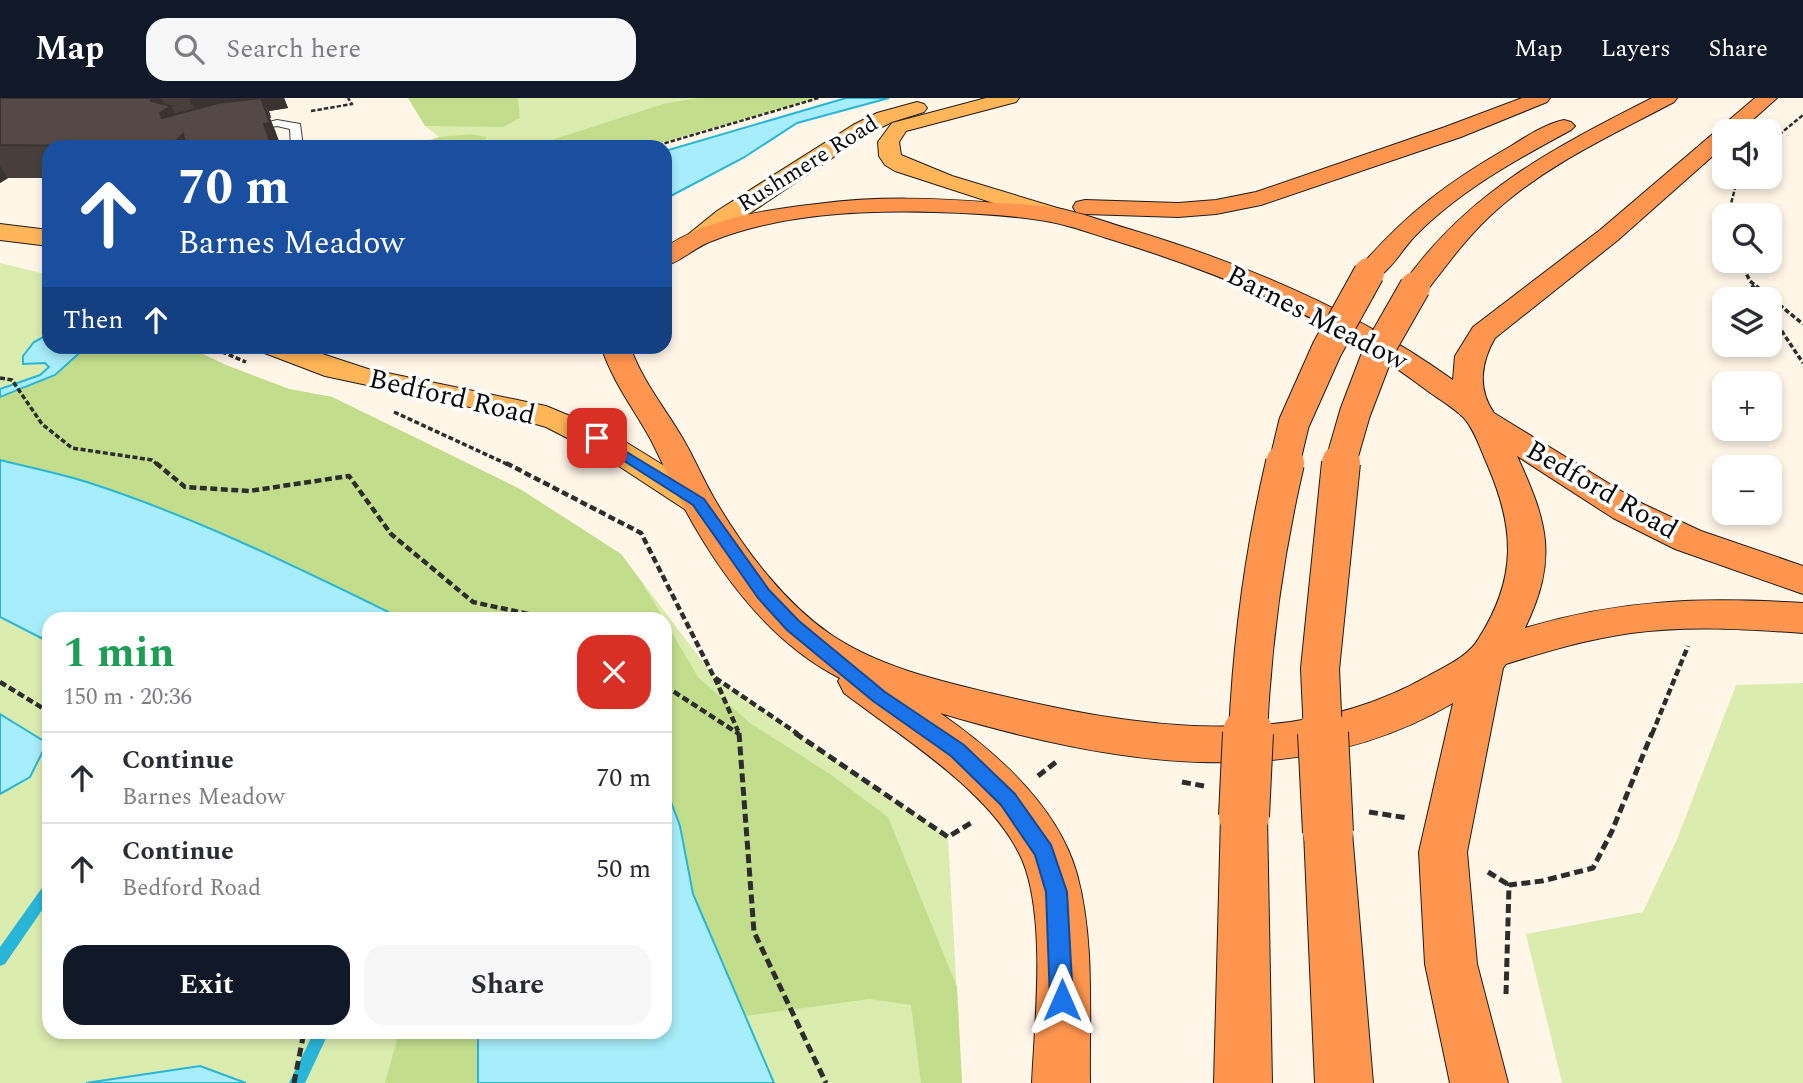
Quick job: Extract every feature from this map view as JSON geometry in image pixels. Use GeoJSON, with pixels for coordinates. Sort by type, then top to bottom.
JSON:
{"type":"FeatureCollection","features":[{"type":"Feature","properties":{"kind":"highway"},"geometry":{"type":"LineString","coordinates":[[759,218],[820,198],[863,192],[935,191],[1125,210],[1216,207],[1261,198],[1299,186],[1540,98]]}},
{"type":"Feature","properties":{"kind":"highway"},"geometry":{"type":"LineString","coordinates":[[1344,1083],[1320,669],[1339,470],[1355,413],[1379,350],[1415,287],[1449,244],[1494,200],[1563,153],[1667,98]]}},
{"type":"Feature","properties":{"kind":"highway"},"geometry":{"type":"LineString","coordinates":[[1742,119],[1767,98]]}},
{"type":"Feature","properties":{"kind":"highway"},"geometry":{"type":"LineString","coordinates":[[1243,1083],[1244,816],[1251,673],[1266,550],[1294,423],[1327,349],[1369,274],[1411,226],[1458,190],[1533,142],[1582,117]]}},
{"type":"Feature","properties":{"kind":"highway"},"geometry":{"type":"LineString","coordinates":[[1479,1083],[1451,964],[1443,852],[1488,659],[1526,575],[1527,554],[1524,526],[1516,496],[1469,392],[1467,372],[1470,356],[1483,333],[1609,235],[1712,145]]}},
{"type":"Feature","properties":{"kind":"highway","name":"Barnes Meadow"},"geometry":{"type":"LineString","coordinates":[[684,243],[759,218],[892,204],[947,205],[1055,215],[1178,252],[1299,304],[1397,354],[1480,417]]}},
{"type":"Feature","properties":{"kind":"highway"},"geometry":{"type":"LineString","coordinates":[[617,354],[621,369],[661,428],[698,502],[763,594],[793,626],[879,696],[957,751],[1008,799],[1044,851],[1057,892],[1062,974],[1061,1083]]}},
{"type":"Feature","properties":{"kind":"highway","name":"Bedford Road"},"geometry":{"type":"LineString","coordinates":[[1480,417],[1626,510],[1688,540],[1803,580]]}},
{"type":"Feature","properties":{"kind":"highway"},"geometry":{"type":"LineString","coordinates":[[820,648],[880,677],[1047,726],[1162,745],[1234,746],[1296,742],[1361,728],[1419,702],[1488,659],[1552,634],[1611,621],[1655,616],[1803,618]]}},
{"type":"Feature","properties":{"kind":"main road","name":"Rushmere Road"},"geometry":{"type":"LineString","coordinates":[[684,243],[723,216],[815,161],[864,125],[901,111],[966,98]]}},
{"type":"Feature","properties":{"kind":"main road","name":"Rushmere Road"},"geometry":{"type":"LineString","coordinates":[[1009,98],[911,122],[894,131],[887,145],[889,154],[895,162],[919,174],[1006,198],[1055,215]]}},
{"type":"Feature","properties":{"kind":"main road"},"geometry":{"type":"LineString","coordinates":[[0,232],[42,237]]}},
{"type":"Feature","properties":{"kind":"main road","name":"Bedford Road"},"geometry":{"type":"LineString","coordinates":[[288,354],[300,360],[376,380],[478,399],[537,414],[597,438],[698,502]]}},
{"type":"Feature","properties":{"kind":"lane"},"geometry":{"type":"LineString","coordinates":[[235,130],[277,123],[296,126],[297,140]]}},
{"type":"Feature","properties":{"kind":"path"},"geometry":{"type":"LineString","coordinates":[[300,113],[352,104],[348,98]]}},
{"type":"Feature","properties":{"kind":"path"},"geometry":{"type":"LineString","coordinates":[[672,141],[819,98]]}},
{"type":"Feature","properties":{"kind":"path"},"geometry":{"type":"LineString","coordinates":[[1782,132],[1803,115]]}},
{"type":"Feature","properties":{"kind":"path"},"geometry":{"type":"LineString","coordinates":[[1746,273],[1754,287]]}},
{"type":"Feature","properties":{"kind":"path"},"geometry":{"type":"LineString","coordinates":[[1750,281],[1803,324]]}},
{"type":"Feature","properties":{"kind":"path"},"geometry":{"type":"LineString","coordinates":[[1782,332],[1803,363]]}},
{"type":"Feature","properties":{"kind":"path"},"geometry":{"type":"LineString","coordinates":[[0,378],[12,380],[42,425],[72,448],[152,460],[185,487],[250,491],[349,476],[391,534],[473,602],[518,612]]}},
{"type":"Feature","properties":{"kind":"path"},"geometry":{"type":"LineString","coordinates":[[1506,996],[1509,885],[1542,881],[1594,868],[1612,831],[1689,642]]}},
{"type":"Feature","properties":{"kind":"path"},"geometry":{"type":"LineString","coordinates":[[715,677],[738,732],[754,932],[826,1083]]}},
{"type":"Feature","properties":{"kind":"path"},"geometry":{"type":"LineString","coordinates":[[0,682],[42,708]]}},
{"type":"Feature","properties":{"kind":"path"},"geometry":{"type":"LineString","coordinates":[[672,691],[738,732]]}},
{"type":"Feature","properties":{"kind":"path"},"geometry":{"type":"LineString","coordinates":[[294,1083],[303,1039]]}},
{"type":"Feature","properties":{"kind":"green space"},"geometry":{"type":"Polygon","coordinates":[[[408,98],[518,98],[520,118],[503,127],[425,126],[408,98]]]}},
{"type":"Feature","properties":{"kind":"green space"},"geometry":{"type":"Polygon","coordinates":[[[518,98],[698,98],[666,103],[551,140],[484,140],[486,137],[470,134],[439,137],[425,126],[503,126],[520,118],[518,98]]]}},
{"type":"Feature","properties":{"kind":"green space"},"geometry":{"type":"Polygon","coordinates":[[[698,98],[817,98],[671,140],[551,140],[666,103],[698,98]]]}},
{"type":"Feature","properties":{"kind":"green space"},"geometry":{"type":"Polygon","coordinates":[[[470,134],[487,137],[485,140],[430,140],[470,134]]]}},
{"type":"Feature","properties":{"kind":"green space"},"geometry":{"type":"Polygon","coordinates":[[[0,263],[42,273],[42,354],[203,354],[289,389],[332,397],[520,489],[621,554],[665,612],[42,612],[42,1039],[672,1039],[672,621],[714,677],[948,837],[962,1083],[0,1083],[0,263]]]}},
{"type":"Feature","properties":{"kind":"green space"},"geometry":{"type":"Polygon","coordinates":[[[77,354],[203,354],[289,389],[332,397],[520,489],[621,554],[660,612],[389,612],[269,554],[170,514],[93,484],[0,460],[0,397],[39,382],[77,354]]]}},
{"type":"Feature","properties":{"kind":"green space"},"geometry":{"type":"Polygon","coordinates":[[[672,633],[698,677],[750,723],[830,774],[888,817],[957,987],[962,1083],[921,1083],[911,1005],[869,999],[745,1016],[693,894],[680,826],[672,805],[672,633]]]}},
{"type":"Feature","properties":{"kind":"green space"},"geometry":{"type":"Polygon","coordinates":[[[1803,683],[1803,1083],[1562,1083],[1526,934],[1643,912],[1678,837],[1736,685],[1803,683]]]}},
{"type":"Feature","properties":{"kind":"green space"},"geometry":{"type":"Polygon","coordinates":[[[397,1039],[478,1039],[478,1083],[385,1083],[397,1039]]]}},
{"type":"Feature","properties":{"kind":"water"},"geometry":{"type":"Polygon","coordinates":[[[846,98],[889,98],[797,123],[743,158],[672,195],[672,149],[846,98]]]}},
{"type":"Feature","properties":{"kind":"water"},"geometry":{"type":"Polygon","coordinates":[[[42,338],[42,354],[78,354],[55,375],[0,397],[0,389],[40,375],[49,367],[45,363],[23,364],[23,356],[34,342],[42,338]]]}},
{"type":"Feature","properties":{"kind":"water"},"geometry":{"type":"Polygon","coordinates":[[[0,460],[82,480],[172,513],[250,546],[389,612],[42,612],[42,638],[0,617],[0,460]]]}},
{"type":"Feature","properties":{"kind":"water"},"geometry":{"type":"Polygon","coordinates":[[[0,714],[42,740],[42,753],[30,777],[0,794],[0,714]]]}},
{"type":"Feature","properties":{"kind":"water"},"geometry":{"type":"Polygon","coordinates":[[[672,805],[680,826],[693,894],[774,1083],[478,1083],[478,1039],[672,1039],[672,805]]]}},
{"type":"Feature","properties":{"kind":"water"},"geometry":{"type":"Polygon","coordinates":[[[200,1066],[246,1083],[86,1083],[200,1066]]]}},
{"type":"Feature","properties":{"kind":"building"},"geometry":{"type":"Polygon","coordinates":[[[0,98],[151,98],[151,101],[171,106],[160,113],[162,118],[218,103],[261,98],[270,123],[264,124],[270,140],[184,140],[183,134],[177,140],[42,140],[42,145],[0,145],[0,98]]]}},
{"type":"Feature","properties":{"kind":"waterway"},"geometry":{"type":"LineString","coordinates":[[0,959],[42,899]]}},
{"type":"Feature","properties":{"kind":"waterway"},"geometry":{"type":"LineString","coordinates":[[297,1083],[319,1039]]}},
{"type":"Feature","properties":{"kind":"route"},"geometry":{"type":"LineString","coordinates":[[597,438],[698,502],[763,594],[793,626],[879,696],[957,751],[1008,799],[1044,851],[1057,892],[1062,1000]]}}]}
